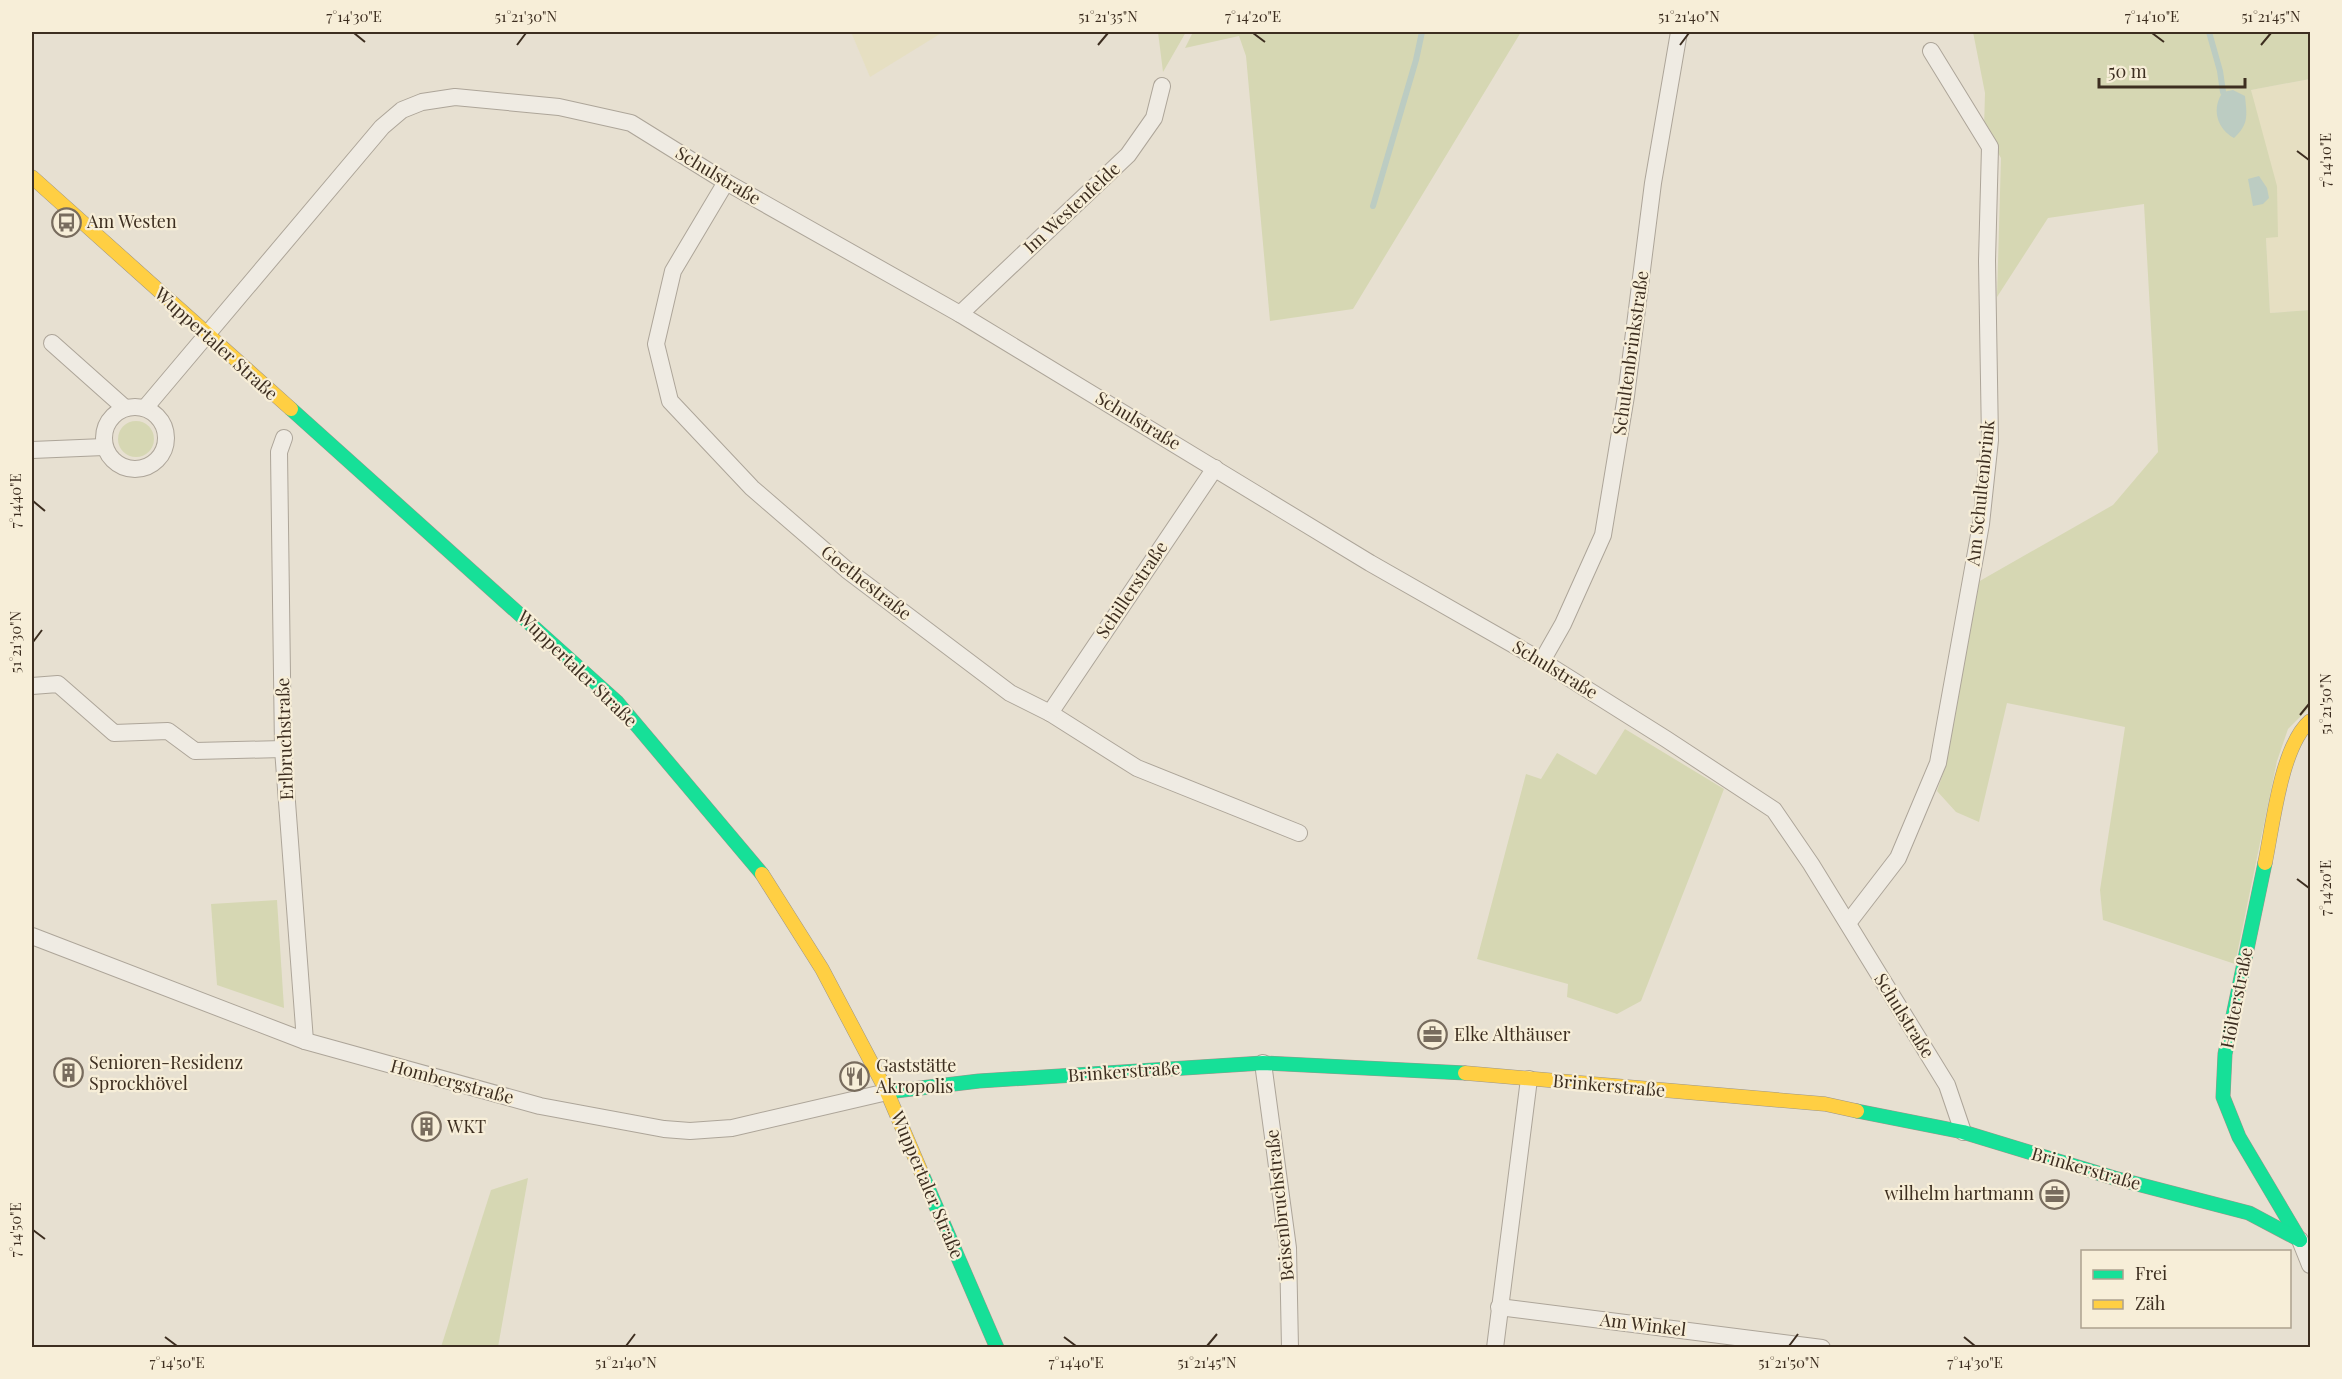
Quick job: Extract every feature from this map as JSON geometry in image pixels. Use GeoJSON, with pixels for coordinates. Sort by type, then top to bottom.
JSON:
{"type":"FeatureCollection","features":[{"type":"Feature","properties":{"kind":"street","name":"Schultenbrinkstraße"},"geometry":{"type":"LineString","coordinates":[[1542,661],[1563,624],[1603,535],[1626,396],[1653,183],[1679,32]]}},
{"type":"Feature","properties":{"kind":"street","name":"Am Schultenbrink"},"geometry":{"type":"LineString","coordinates":[[1848,923],[1898,858],[1938,763],[1981,524],[1990,440],[1987,261],[1990,147],[1931,51]]}},
{"type":"Feature","properties":{"kind":"street","name":"Im Westenfelde"},"geometry":{"type":"LineString","coordinates":[[960,314],[1128,155],[1154,118],[1162,86]]}},
{"type":"Feature","properties":{"kind":"street","name":"Schulstraße"},"geometry":{"type":"LineString","coordinates":[[207,337],[382,127],[402,110],[422,102],[455,97],[547,106],[631,123],[726,182],[960,314],[1370,563],[1542,661],[1774,810],[1848,923],[1947,1085],[1963,1132]]}},
{"type":"Feature","properties":{"kind":"street","name":"Wuppertaler Straße"},"geometry":{"type":"LineString","coordinates":[[32,177],[207,337],[617,702],[766,878],[832,987],[887,1092],[997,1347]]}},
{"type":"Feature","properties":{"kind":"street","name":"Goethestraße"},"geometry":{"type":"LineString","coordinates":[[726,182],[673,271],[656,344],[670,401],[752,488],[847,570],[1010,693],[1050,713],[1137,768],[1299,833]]}},
{"type":"Feature","properties":{"kind":"street"},"geometry":{"type":"LineString","coordinates":[[145,408],[207,337]]}},
{"type":"Feature","properties":{"kind":"street"},"geometry":{"type":"LineString","coordinates":[[52,343],[125,408]]}},
{"type":"Feature","properties":{"kind":"street"},"geometry":{"type":"LineString","coordinates":[[125,408],[145,408],[160,418],[166,435],[162,453],[149,466],[131,470],[114,462],[104,447],[104,431],[111,416],[125,408]]}},
{"type":"Feature","properties":{"kind":"street","name":"Erlbruchstraße"},"geometry":{"type":"LineString","coordinates":[[284,438],[279,452],[283,749],[305,1041]]}},
{"type":"Feature","properties":{"kind":"street"},"geometry":{"type":"LineString","coordinates":[[32,450],[104,447]]}},
{"type":"Feature","properties":{"kind":"street","name":"Schillerstraße"},"geometry":{"type":"LineString","coordinates":[[1050,713],[1215,468]]}},
{"type":"Feature","properties":{"kind":"street"},"geometry":{"type":"LineString","coordinates":[[32,686],[58,684],[114,733],[168,731],[195,751],[283,749]]}},
{"type":"Feature","properties":{"kind":"street","name":"Hölterstraße"},"geometry":{"type":"LineString","coordinates":[[2310,721],[2303,727],[2289,751],[2225,1054],[2223,1097],[2239,1137],[2305,1243],[2310,1265]]}},
{"type":"Feature","properties":{"kind":"street","name":"Hombergstraße"},"geometry":{"type":"LineString","coordinates":[[32,936],[305,1041],[540,1106],[678,1130],[732,1128],[887,1092]]}},
{"type":"Feature","properties":{"kind":"street","name":"Brinkerstraße"},"geometry":{"type":"LineString","coordinates":[[887,1092],[979,1082],[1263,1063],[1414,1069],[1826,1104],[1963,1132],[2114,1178],[2249,1213],[2305,1243]]}},
{"type":"Feature","properties":{"kind":"street","name":"Beisenbruchstraße"},"geometry":{"type":"LineString","coordinates":[[1263,1063],[1288,1248],[1290,1347]]}},
{"type":"Feature","properties":{"kind":"street"},"geometry":{"type":"LineString","coordinates":[[1495,1347],[1529,1079]]}},
{"type":"Feature","properties":{"kind":"street","name":"Am Winkel"},"geometry":{"type":"LineString","coordinates":[[1499,1307],[1821,1347]]}},
{"type":"Feature","properties":{"kind":"shaded area"},"geometry":{"type":"Polygon","coordinates":[[[851,32],[943,32],[870,77],[851,32]]]}},
{"type":"Feature","properties":{"kind":"shaded area"},"geometry":{"type":"Polygon","coordinates":[[[2310,79],[2310,310],[2270,313],[2266,237],[2278,237],[2251,90],[2310,79]]]}},
{"type":"Feature","properties":{"kind":"shaded area"},"geometry":{"type":"Polygon","coordinates":[[[2233,90],[2245,96],[2246,114],[2245,124],[2234,138],[2223,129],[2217,111],[2219,98],[2223,92],[2233,90]]]}},
{"type":"Feature","properties":{"kind":"shaded area"},"geometry":{"type":"Polygon","coordinates":[[[2259,176],[2267,188],[2269,198],[2263,204],[2253,206],[2248,179],[2259,176]]]}},
{"type":"Feature","properties":{"kind":"green space"},"geometry":{"type":"Polygon","coordinates":[[[1158,32],[1186,32],[1163,72],[1158,32]]]}},
{"type":"Feature","properties":{"kind":"green space"},"geometry":{"type":"Polygon","coordinates":[[[1193,32],[1521,32],[1353,309],[1270,321],[1246,56],[1239,36],[1185,48],[1193,32]]]}},
{"type":"Feature","properties":{"kind":"green space"},"geometry":{"type":"Polygon","coordinates":[[[1973,32],[2310,32],[2310,79],[2251,90],[2277,186],[2278,237],[2266,238],[2270,313],[2310,310],[2310,707],[2288,729],[2277,761],[2235,964],[2103,920],[2100,890],[2125,727],[2007,703],[1979,822],[1956,812],[1937,791],[1946,765],[1978,582],[2113,505],[2158,452],[2144,204],[2048,218],[1997,297],[2001,158],[1984,129],[1985,93],[1973,32]]]}},
{"type":"Feature","properties":{"kind":"green space"},"geometry":{"type":"Polygon","coordinates":[[[136,421],[148,427],[154,439],[148,451],[136,457],[124,451],[118,439],[124,427],[136,421]]]}},
{"type":"Feature","properties":{"kind":"green space"},"geometry":{"type":"Polygon","coordinates":[[[1625,729],[1724,789],[1641,1001],[1617,1014],[1567,997],[1568,984],[1477,959],[1526,774],[1541,779],[1557,753],[1596,775],[1625,729]]]}},
{"type":"Feature","properties":{"kind":"green space"},"geometry":{"type":"Polygon","coordinates":[[[277,900],[284,1008],[217,985],[211,904],[277,900]]]}},
{"type":"Feature","properties":{"kind":"green space"},"geometry":{"type":"Polygon","coordinates":[[[528,1178],[498,1347],[441,1347],[491,1190],[528,1178]]]}},
{"type":"Feature","properties":{"kind":"waterway"},"geometry":{"type":"LineString","coordinates":[[1373,206],[1416,60],[1422,32]]}},
{"type":"Feature","properties":{"kind":"waterway"},"geometry":{"type":"LineString","coordinates":[[2209,32],[2220,71],[2223,92]]}},
{"type":"Feature","properties":{"kind":"traffic: fast"},"geometry":{"type":"LineString","coordinates":[[291,409],[617,702],[762,874]]}},
{"type":"Feature","properties":{"kind":"traffic: fast"},"geometry":{"type":"LineString","coordinates":[[2265,863],[2225,1054],[2223,1097],[2239,1137],[2300,1240]]}},
{"type":"Feature","properties":{"kind":"traffic: fast"},"geometry":{"type":"LineString","coordinates":[[887,1092],[979,1081],[1263,1063],[1465,1073]]}},
{"type":"Feature","properties":{"kind":"traffic: fast"},"geometry":{"type":"LineString","coordinates":[[1857,1111],[1963,1132],[2114,1178],[2249,1213],[2300,1240]]}},
{"type":"Feature","properties":{"kind":"traffic: fast"},"geometry":{"type":"LineString","coordinates":[[922,1174],[997,1348]]}},
{"type":"Feature","properties":{"kind":"traffic: slow"},"geometry":{"type":"LineString","coordinates":[[32,177],[291,409]]}},
{"type":"Feature","properties":{"kind":"traffic: slow"},"geometry":{"type":"LineString","coordinates":[[2265,863],[2285,767],[2300,733],[2310,721]]}},
{"type":"Feature","properties":{"kind":"traffic: slow"},"geometry":{"type":"LineString","coordinates":[[762,874],[822,969],[887,1092],[922,1174]]}},
{"type":"Feature","properties":{"kind":"traffic: slow"},"geometry":{"type":"LineString","coordinates":[[1465,1073],[1825,1104],[1857,1111]]}},
{"type":"Feature","properties":{"kind":"place","name":"Am Westen"},"geometry":{"type":"Point","coordinates":[66,222]}},
{"type":"Feature","properties":{"kind":"place","name":"Elke Althäuser"},"geometry":{"type":"Point","coordinates":[1433,1035]}},
{"type":"Feature","properties":{"kind":"place","name":"Senioren-Residenz Sprockhövel"},"geometry":{"type":"Point","coordinates":[68,1073]}},
{"type":"Feature","properties":{"kind":"place","name":"Gaststätte Akropolis"},"geometry":{"type":"Point","coordinates":[855,1076]}},
{"type":"Feature","properties":{"kind":"place","name":"WKT"},"geometry":{"type":"Point","coordinates":[426,1127]}},
{"type":"Feature","properties":{"kind":"place","name":"wilhelm hartmann"},"geometry":{"type":"Point","coordinates":[2055,1194]}}]}
